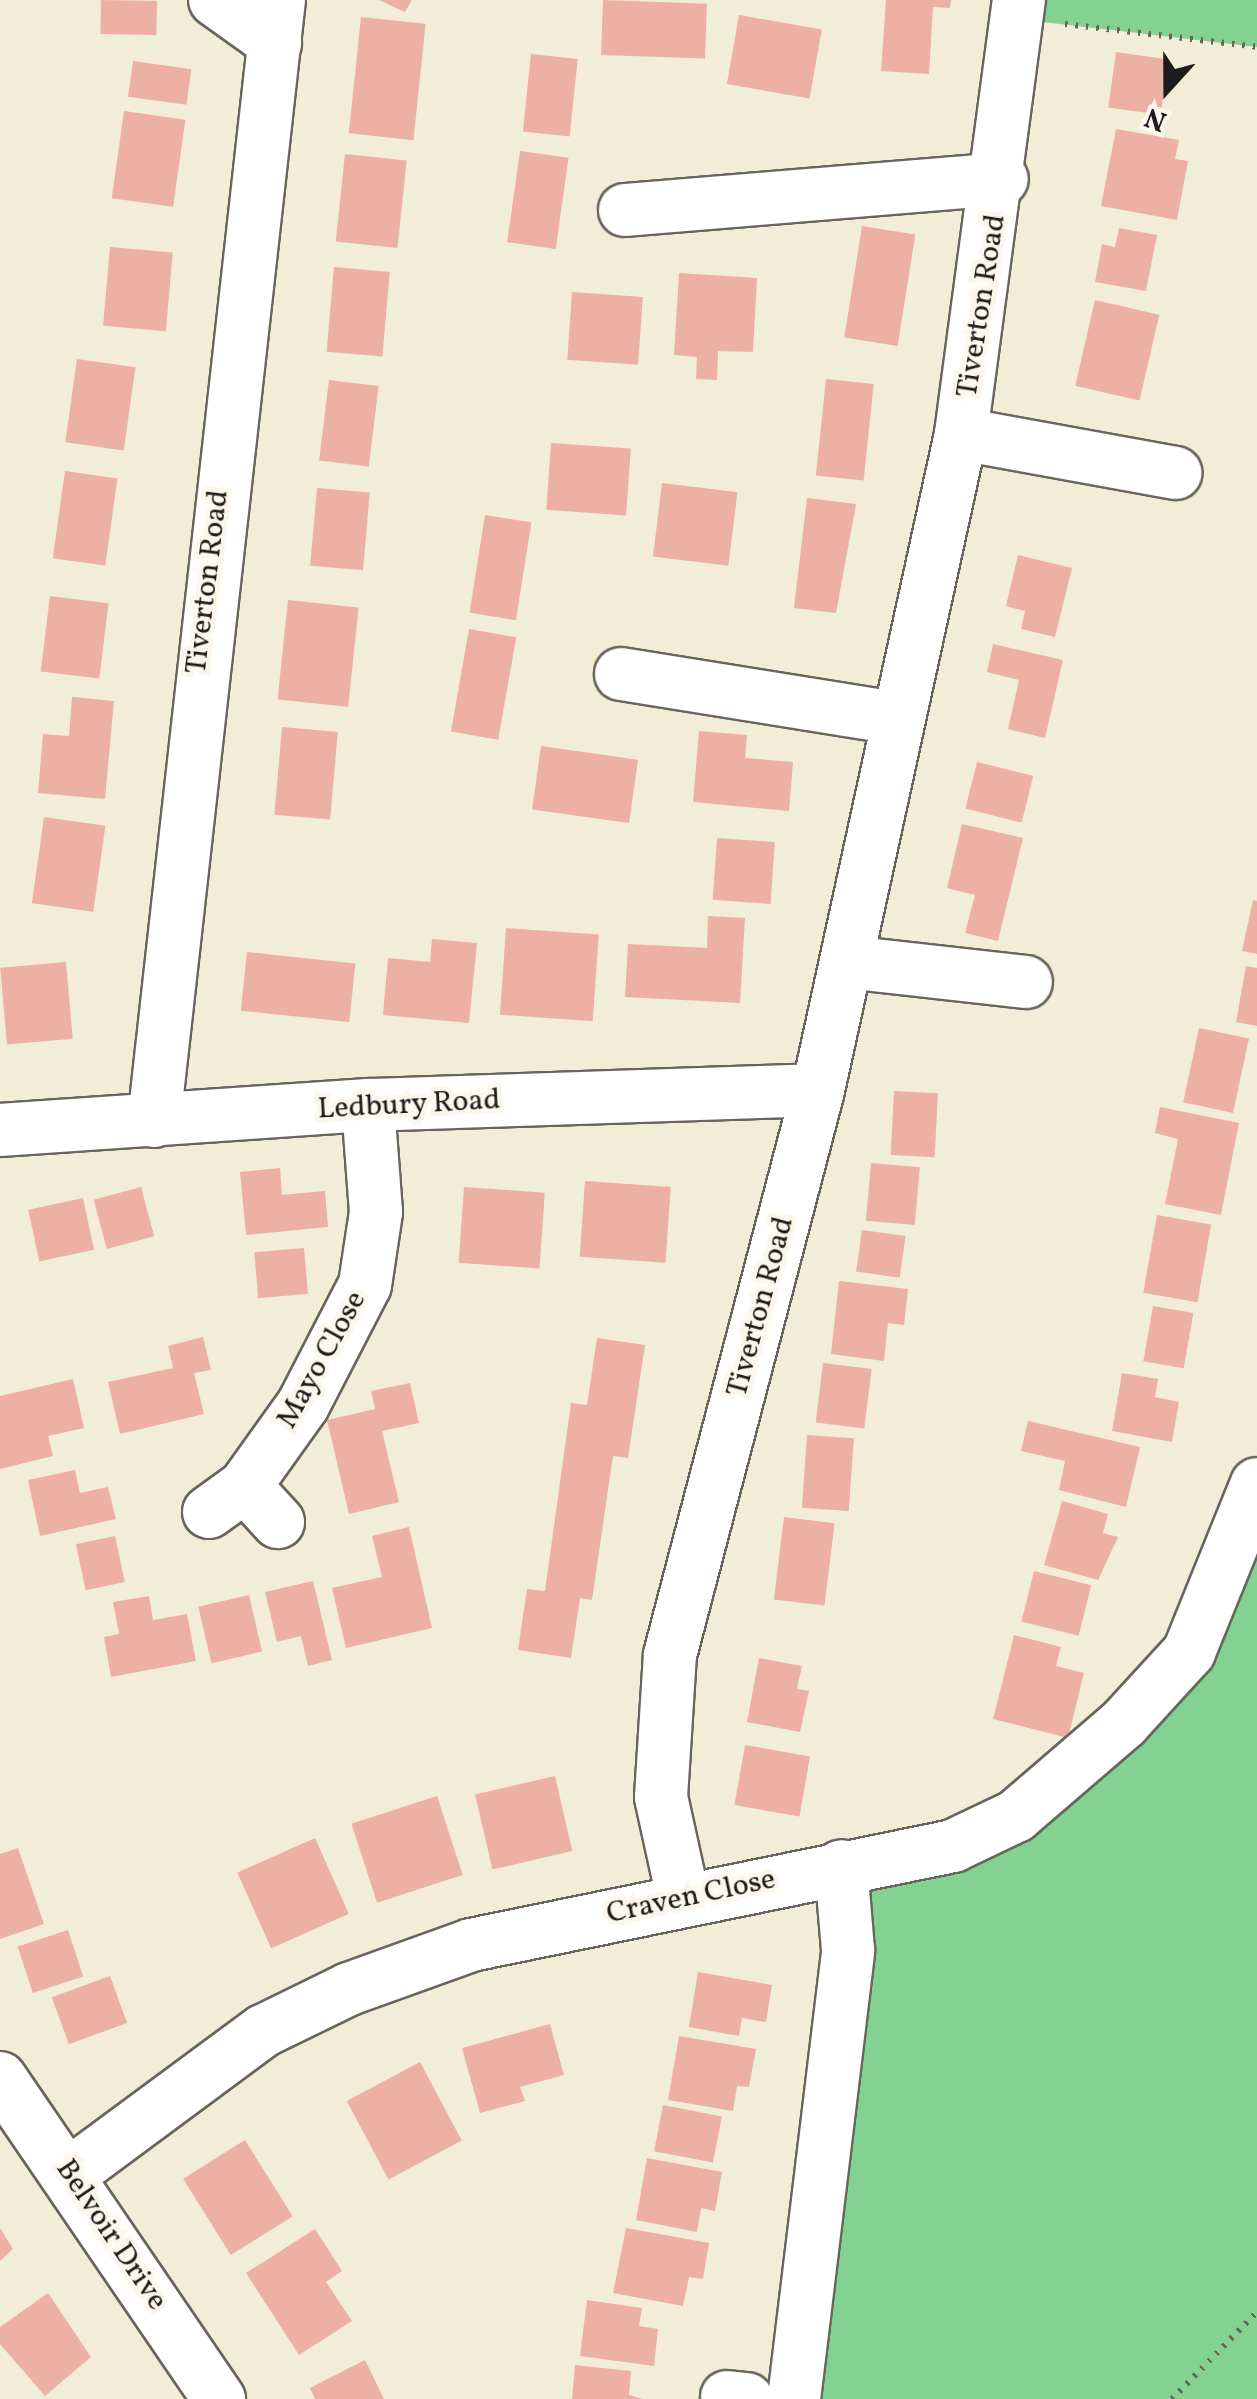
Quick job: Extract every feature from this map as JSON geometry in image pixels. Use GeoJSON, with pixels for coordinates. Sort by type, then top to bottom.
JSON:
{"type":"FeatureCollection","features":[{"type":"Feature","properties":{"kind":"street","name":"Tiverton Road"},"geometry":{"type":"LineString","coordinates":[[154,1121],[277,22],[215,0]]}},
{"type":"Feature","properties":{"kind":"street","name":"Tiverton Road"},"geometry":{"type":"LineString","coordinates":[[682,1897],[662,1797],[670,1655],[818,1090],[895,718],[961,434],[1002,179],[1018,9]]}},
{"type":"Feature","properties":{"kind":"street","name":"Tiverton Road"},"geometry":{"type":"LineString","coordinates":[[625,210],[1002,179]]}},
{"type":"Feature","properties":{"kind":"street","name":"Tiverton Road"},"geometry":{"type":"LineString","coordinates":[[961,434],[1175,473]]}},
{"type":"Feature","properties":{"kind":"street"},"geometry":{"type":"LineString","coordinates":[[621,674],[895,718]]}},
{"type":"Feature","properties":{"kind":"street"},"geometry":{"type":"LineString","coordinates":[[847,962],[1026,982]]}},
{"type":"Feature","properties":{"kind":"street","name":"Ledbury Road"},"geometry":{"type":"LineString","coordinates":[[0,1130],[368,1104],[818,1090]]}},
{"type":"Feature","properties":{"kind":"street","name":"Mayo Close"},"geometry":{"type":"LineString","coordinates":[[244,1507],[303,1405],[364,1285],[376,1212],[368,1104]]}},
{"type":"Feature","properties":{"kind":"street","name":"Craven Close"},"geometry":{"type":"LineString","coordinates":[[71,2173],[263,2031],[349,1989],[471,1946],[682,1897],[953,1846],[1016,1816],[1124,1723],[1189,1652],[1257,1484]]}},
{"type":"Feature","properties":{"kind":"street"},"geometry":{"type":"LineString","coordinates":[[794,2399],[848,1950],[841,1866]]}},
{"type":"Feature","properties":{"kind":"street","name":"Belvoir Drive"},"geometry":{"type":"LineString","coordinates":[[0,2078],[71,2173],[217,2398]]}},
{"type":"Feature","properties":{"kind":"path"},"geometry":{"type":"LineString","coordinates":[[1018,9],[1257,46]]}},
{"type":"Feature","properties":{"kind":"path"},"geometry":{"type":"LineString","coordinates":[[1172,2399],[1257,2312]]}},
{"type":"Feature","properties":{"kind":"green space"},"geometry":{"type":"Polygon","coordinates":[[[1019,0],[1257,0],[1257,47],[1017,19],[1019,0]]]}},
{"type":"Feature","properties":{"kind":"green space"},"geometry":{"type":"Polygon","coordinates":[[[1257,1462],[1257,2399],[791,2399],[841,1866],[953,1846],[1189,1652],[1257,1462]]]}},
{"type":"Feature","properties":{"kind":"building"},"geometry":{"type":"Polygon","coordinates":[[[101,0],[157,1],[156,35],[100,34],[101,0]]]}},
{"type":"Feature","properties":{"kind":"building"},"geometry":{"type":"Polygon","coordinates":[[[379,0],[412,0],[405,12],[379,0]]]}},
{"type":"Feature","properties":{"kind":"building"},"geometry":{"type":"Polygon","coordinates":[[[603,0],[707,4],[705,59],[601,55],[603,0]]]}},
{"type":"Feature","properties":{"kind":"building"},"geometry":{"type":"Polygon","coordinates":[[[886,0],[951,0],[950,8],[933,7],[929,74],[881,71],[886,0]]]}},
{"type":"Feature","properties":{"kind":"building"},"geometry":{"type":"Polygon","coordinates":[[[739,15],[822,30],[810,99],[727,84],[739,15]]]}},
{"type":"Feature","properties":{"kind":"building"},"geometry":{"type":"Polygon","coordinates":[[[361,17],[426,24],[413,140],[349,133],[361,17]]]}},
{"type":"Feature","properties":{"kind":"building"},"geometry":{"type":"Polygon","coordinates":[[[1116,52],[1168,59],[1161,115],[1108,107],[1116,52]]]}},
{"type":"Feature","properties":{"kind":"building"},"geometry":{"type":"Polygon","coordinates":[[[531,54],[578,59],[570,136],[523,132],[531,54]]]}},
{"type":"Feature","properties":{"kind":"building"},"geometry":{"type":"Polygon","coordinates":[[[133,61],[191,69],[186,105],[128,97],[133,61]]]}},
{"type":"Feature","properties":{"kind":"building"},"geometry":{"type":"Polygon","coordinates":[[[124,111],[185,120],[173,207],[112,198],[124,111]]]}},
{"type":"Feature","properties":{"kind":"building"},"geometry":{"type":"Polygon","coordinates":[[[1116,129],[1179,140],[1175,159],[1188,161],[1177,220],[1101,206],[1116,129]]]}},
{"type":"Feature","properties":{"kind":"building"},"geometry":{"type":"Polygon","coordinates":[[[520,151],[569,158],[556,249],[507,242],[520,151]]]}},
{"type":"Feature","properties":{"kind":"building"},"geometry":{"type":"Polygon","coordinates":[[[345,154],[407,160],[397,248],[336,242],[345,154]]]}},
{"type":"Feature","properties":{"kind":"building"},"geometry":{"type":"Polygon","coordinates":[[[862,226],[915,234],[898,346],[844,338],[862,226]]]}},
{"type":"Feature","properties":{"kind":"building"},"geometry":{"type":"Polygon","coordinates":[[[1119,228],[1157,235],[1146,291],[1095,282],[1102,244],[1115,247],[1119,228]]]}},
{"type":"Feature","properties":{"kind":"building"},"geometry":{"type":"Polygon","coordinates":[[[110,247],[173,252],[166,331],[103,326],[110,247]]]}},
{"type":"Feature","properties":{"kind":"building"},"geometry":{"type":"Polygon","coordinates":[[[334,267],[390,272],[382,357],[327,352],[334,267]]]}},
{"type":"Feature","properties":{"kind":"building"},"geometry":{"type":"Polygon","coordinates":[[[679,273],[757,278],[753,352],[718,351],[717,380],[696,379],[697,357],[674,355],[679,273]]]}},
{"type":"Feature","properties":{"kind":"building"},"geometry":{"type":"Polygon","coordinates":[[[572,292],[643,297],[638,365],[567,360],[572,292]]]}},
{"type":"Feature","properties":{"kind":"building"},"geometry":{"type":"Polygon","coordinates":[[[1095,300],[1159,315],[1140,401],[1075,386],[1095,300]]]}},
{"type":"Feature","properties":{"kind":"building"},"geometry":{"type":"Polygon","coordinates":[[[77,359],[135,367],[124,450],[65,442],[77,359]]]}},
{"type":"Feature","properties":{"kind":"building"},"geometry":{"type":"Polygon","coordinates":[[[826,379],[874,384],[864,480],[816,475],[826,379]]]}},
{"type":"Feature","properties":{"kind":"building"},"geometry":{"type":"Polygon","coordinates":[[[329,380],[379,386],[369,466],[319,460],[329,380]]]}},
{"type":"Feature","properties":{"kind":"building"},"geometry":{"type":"Polygon","coordinates":[[[551,443],[631,449],[626,515],[546,510],[551,443]]]}},
{"type":"Feature","properties":{"kind":"building"},"geometry":{"type":"Polygon","coordinates":[[[65,471],[117,478],[105,566],[53,558],[65,471]]]}},
{"type":"Feature","properties":{"kind":"building"},"geometry":{"type":"Polygon","coordinates":[[[662,483],[737,492],[728,566],[653,556],[662,483]]]}},
{"type":"Feature","properties":{"kind":"building"},"geometry":{"type":"Polygon","coordinates":[[[317,488],[370,493],[363,570],[310,566],[317,488]]]}},
{"type":"Feature","properties":{"kind":"building"},"geometry":{"type":"Polygon","coordinates":[[[807,498],[856,504],[836,613],[794,608],[807,498]]]}},
{"type":"Feature","properties":{"kind":"building"},"geometry":{"type":"Polygon","coordinates":[[[485,515],[531,522],[516,620],[470,613],[485,515]]]}},
{"type":"Feature","properties":{"kind":"building"},"geometry":{"type":"Polygon","coordinates":[[[1018,555],[1072,568],[1055,637],[1021,629],[1025,611],[1006,606],[1018,555]]]}},
{"type":"Feature","properties":{"kind":"building"},"geometry":{"type":"Polygon","coordinates":[[[50,596],[109,603],[99,679],[41,671],[50,596]]]}},
{"type":"Feature","properties":{"kind":"building"},"geometry":{"type":"Polygon","coordinates":[[[288,600],[359,607],[348,707],[278,699],[288,600]]]}},
{"type":"Feature","properties":{"kind":"building"},"geometry":{"type":"Polygon","coordinates":[[[469,629],[516,637],[498,740],[451,731],[469,629]]]}},
{"type":"Feature","properties":{"kind":"building"},"geometry":{"type":"Polygon","coordinates":[[[993,644],[1063,660],[1045,738],[1008,729],[1019,680],[987,672],[993,644]]]}},
{"type":"Feature","properties":{"kind":"building"},"geometry":{"type":"Polygon","coordinates":[[[72,697],[114,701],[105,799],[38,793],[43,734],[69,736],[72,697]]]}},
{"type":"Feature","properties":{"kind":"building"},"geometry":{"type":"Polygon","coordinates":[[[282,727],[338,732],[330,820],[274,815],[282,727]]]}},
{"type":"Feature","properties":{"kind":"building"},"geometry":{"type":"Polygon","coordinates":[[[699,731],[747,735],[745,758],[793,762],[789,811],[693,802],[699,731]]]}},
{"type":"Feature","properties":{"kind":"building"},"geometry":{"type":"Polygon","coordinates":[[[541,746],[638,760],[629,823],[532,809],[541,746]]]}},
{"type":"Feature","properties":{"kind":"building"},"geometry":{"type":"Polygon","coordinates":[[[977,762],[1033,776],[1022,823],[965,809],[977,762]]]}},
{"type":"Feature","properties":{"kind":"building"},"geometry":{"type":"Polygon","coordinates":[[[44,817],[105,826],[93,912],[32,903],[44,817]]]}},
{"type":"Feature","properties":{"kind":"building"},"geometry":{"type":"Polygon","coordinates":[[[962,824],[1023,838],[998,941],[965,933],[975,895],[947,888],[962,824]]]}},
{"type":"Feature","properties":{"kind":"building"},"geometry":{"type":"Polygon","coordinates":[[[717,838],[775,842],[771,904],[713,900],[717,838]]]}},
{"type":"Feature","properties":{"kind":"building"},"geometry":{"type":"Polygon","coordinates":[[[1253,900],[1257,901],[1257,954],[1242,951],[1253,900]]]}},
{"type":"Feature","properties":{"kind":"building"},"geometry":{"type":"Polygon","coordinates":[[[708,916],[745,918],[740,1003],[625,997],[628,944],[707,948],[708,916]]]}},
{"type":"Feature","properties":{"kind":"building"},"geometry":{"type":"Polygon","coordinates":[[[506,928],[599,934],[593,1021],[500,1015],[506,928]]]}},
{"type":"Feature","properties":{"kind":"building"},"geometry":{"type":"Polygon","coordinates":[[[432,939],[477,943],[469,1023],[383,1015],[388,958],[430,962],[432,939]]]}},
{"type":"Feature","properties":{"kind":"building"},"geometry":{"type":"Polygon","coordinates":[[[247,952],[355,963],[349,1022],[241,1011],[247,952]]]}},
{"type":"Feature","properties":{"kind":"building"},"geometry":{"type":"Polygon","coordinates":[[[66,962],[73,1039],[7,1044],[0,968],[66,962]]]}},
{"type":"Feature","properties":{"kind":"building"},"geometry":{"type":"Polygon","coordinates":[[[1246,966],[1257,968],[1257,1026],[1236,1022],[1246,966]]]}},
{"type":"Feature","properties":{"kind":"building"},"geometry":{"type":"Polygon","coordinates":[[[1199,1028],[1249,1039],[1233,1113],[1183,1102],[1199,1028]]]}},
{"type":"Feature","properties":{"kind":"building"},"geometry":{"type":"Polygon","coordinates":[[[894,1091],[938,1093],[935,1157],[891,1155],[894,1091]]]}},
{"type":"Feature","properties":{"kind":"building"},"geometry":{"type":"Polygon","coordinates":[[[1160,1107],[1239,1123],[1221,1215],[1165,1204],[1178,1139],[1155,1133],[1160,1107]]]}},
{"type":"Feature","properties":{"kind":"building"},"geometry":{"type":"Polygon","coordinates":[[[871,1163],[920,1167],[915,1225],[866,1221],[871,1163]]]}},
{"type":"Feature","properties":{"kind":"building"},"geometry":{"type":"Polygon","coordinates":[[[280,1168],[282,1195],[325,1191],[328,1227],[246,1235],[240,1172],[280,1168]]]}},
{"type":"Feature","properties":{"kind":"building"},"geometry":{"type":"Polygon","coordinates":[[[585,1181],[671,1187],[665,1263],[580,1257],[585,1181]]]}},
{"type":"Feature","properties":{"kind":"building"},"geometry":{"type":"Polygon","coordinates":[[[141,1187],[154,1236],[107,1249],[94,1200],[141,1187]]]}},
{"type":"Feature","properties":{"kind":"building"},"geometry":{"type":"Polygon","coordinates":[[[464,1187],[545,1193],[540,1268],[459,1263],[464,1187]]]}},
{"type":"Feature","properties":{"kind":"building"},"geometry":{"type":"Polygon","coordinates":[[[83,1198],[94,1250],[39,1261],[28,1210],[83,1198]]]}},
{"type":"Feature","properties":{"kind":"building"},"geometry":{"type":"Polygon","coordinates":[[[1157,1215],[1211,1225],[1197,1302],[1143,1293],[1157,1215]]]}},
{"type":"Feature","properties":{"kind":"building"},"geometry":{"type":"Polygon","coordinates":[[[862,1230],[906,1236],[900,1278],[856,1272],[862,1230]]]}},
{"type":"Feature","properties":{"kind":"building"},"geometry":{"type":"Polygon","coordinates":[[[304,1248],[308,1294],[258,1298],[254,1252],[304,1248]]]}},
{"type":"Feature","properties":{"kind":"building"},"geometry":{"type":"Polygon","coordinates":[[[839,1281],[908,1289],[904,1325],[888,1323],[884,1361],[831,1354],[839,1281]]]}},
{"type":"Feature","properties":{"kind":"building"},"geometry":{"type":"Polygon","coordinates":[[[1153,1306],[1193,1313],[1184,1368],[1143,1361],[1153,1306]]]}},
{"type":"Feature","properties":{"kind":"building"},"geometry":{"type":"Polygon","coordinates":[[[203,1337],[211,1370],[194,1373],[204,1414],[120,1434],[108,1382],[173,1368],[168,1346],[203,1337]]]}},
{"type":"Feature","properties":{"kind":"building"},"geometry":{"type":"Polygon","coordinates":[[[597,1338],[645,1345],[628,1458],[613,1456],[592,1600],[580,1598],[571,1658],[518,1650],[527,1589],[545,1591],[571,1403],[587,1405],[597,1338]]]}},
{"type":"Feature","properties":{"kind":"building"},"geometry":{"type":"Polygon","coordinates":[[[823,1363],[872,1369],[864,1429],[816,1423],[823,1363]]]}},
{"type":"Feature","properties":{"kind":"building"},"geometry":{"type":"Polygon","coordinates":[[[1122,1373],[1158,1379],[1155,1397],[1179,1402],[1172,1442],[1112,1431],[1122,1373]]]}},
{"type":"Feature","properties":{"kind":"building"},"geometry":{"type":"Polygon","coordinates":[[[73,1379],[84,1428],[48,1436],[53,1456],[0,1469],[0,1396],[73,1379]]]}},
{"type":"Feature","properties":{"kind":"building"},"geometry":{"type":"Polygon","coordinates":[[[410,1383],[419,1423],[382,1431],[399,1502],[349,1514],[327,1420],[375,1409],[371,1391],[410,1383]]]}},
{"type":"Feature","properties":{"kind":"building"},"geometry":{"type":"Polygon","coordinates":[[[1028,1421],[1140,1447],[1126,1507],[1059,1490],[1065,1461],[1021,1451],[1028,1421]]]}},
{"type":"Feature","properties":{"kind":"building"},"geometry":{"type":"Polygon","coordinates":[[[807,1435],[854,1438],[849,1511],[802,1508],[807,1435]]]}},
{"type":"Feature","properties":{"kind":"building"},"geometry":{"type":"Polygon","coordinates":[[[75,1470],[80,1493],[108,1487],[116,1519],[40,1536],[28,1480],[75,1470]]]}},
{"type":"Feature","properties":{"kind":"building"},"geometry":{"type":"Polygon","coordinates":[[[1062,1501],[1108,1514],[1103,1533],[1118,1537],[1098,1580],[1044,1565],[1062,1501]]]}},
{"type":"Feature","properties":{"kind":"building"},"geometry":{"type":"Polygon","coordinates":[[[784,1517],[835,1523],[825,1606],[774,1599],[784,1517]]]}},
{"type":"Feature","properties":{"kind":"building"},"geometry":{"type":"Polygon","coordinates":[[[409,1527],[432,1628],[346,1648],[332,1588],[382,1577],[372,1536],[409,1527]]]}},
{"type":"Feature","properties":{"kind":"building"},"geometry":{"type":"Polygon","coordinates":[[[115,1536],[125,1582],[86,1590],[76,1544],[115,1536]]]}},
{"type":"Feature","properties":{"kind":"building"},"geometry":{"type":"Polygon","coordinates":[[[1034,1571],[1091,1585],[1079,1636],[1021,1621],[1034,1571]]]}},
{"type":"Feature","properties":{"kind":"building"},"geometry":{"type":"Polygon","coordinates":[[[313,1581],[332,1660],[308,1666],[301,1636],[277,1642],[265,1592],[313,1581]]]}},
{"type":"Feature","properties":{"kind":"building"},"geometry":{"type":"Polygon","coordinates":[[[249,1595],[262,1652],[211,1663],[198,1607],[249,1595]]]}},
{"type":"Feature","properties":{"kind":"building"},"geometry":{"type":"Polygon","coordinates":[[[149,1596],[153,1620],[187,1614],[196,1661],[111,1677],[104,1637],[119,1634],[113,1602],[149,1596]]]}},
{"type":"Feature","properties":{"kind":"building"},"geometry":{"type":"Polygon","coordinates":[[[1014,1635],[1061,1647],[1056,1666],[1084,1673],[1068,1738],[993,1719],[1014,1635]]]}},
{"type":"Feature","properties":{"kind":"building"},"geometry":{"type":"Polygon","coordinates":[[[759,1658],[802,1666],[797,1689],[809,1691],[800,1732],[747,1722],[759,1658]]]}},
{"type":"Feature","properties":{"kind":"building"},"geometry":{"type":"Polygon","coordinates":[[[745,1745],[810,1756],[799,1817],[734,1805],[745,1745]]]}},
{"type":"Feature","properties":{"kind":"building"},"geometry":{"type":"Polygon","coordinates":[[[555,1776],[572,1851],[492,1869],[475,1794],[555,1776]]]}},
{"type":"Feature","properties":{"kind":"building"},"geometry":{"type":"Polygon","coordinates":[[[437,1796],[463,1875],[377,1903],[351,1824],[437,1796]]]}},
{"type":"Feature","properties":{"kind":"building"},"geometry":{"type":"Polygon","coordinates":[[[315,1838],[349,1914],[271,1948],[237,1873],[315,1838]]]}},
{"type":"Feature","properties":{"kind":"building"},"geometry":{"type":"Polygon","coordinates":[[[18,1848],[44,1924],[0,1939],[0,1854],[18,1848]]]}},
{"type":"Feature","properties":{"kind":"building"},"geometry":{"type":"Polygon","coordinates":[[[68,1930],[83,1977],[33,1993],[18,1946],[68,1930]]]}},
{"type":"Feature","properties":{"kind":"building"},"geometry":{"type":"Polygon","coordinates":[[[698,1972],[772,1985],[766,2022],[742,2018],[739,2036],[689,2027],[698,1972]]]}},
{"type":"Feature","properties":{"kind":"building"},"geometry":{"type":"Polygon","coordinates":[[[110,1976],[127,2023],[69,2044],[52,1997],[110,1976]]]}},
{"type":"Feature","properties":{"kind":"building"},"geometry":{"type":"Polygon","coordinates":[[[550,2024],[564,2075],[520,2087],[525,2101],[480,2113],[462,2048],[550,2024]]]}},
{"type":"Feature","properties":{"kind":"building"},"geometry":{"type":"Polygon","coordinates":[[[679,2036],[756,2049],[749,2087],[737,2086],[733,2111],[668,2100],[679,2036]]]}},
{"type":"Feature","properties":{"kind":"building"},"geometry":{"type":"Polygon","coordinates":[[[420,2062],[462,2141],[388,2180],[347,2101],[420,2062]]]}},
{"type":"Feature","properties":{"kind":"building"},"geometry":{"type":"Polygon","coordinates":[[[663,2105],[722,2116],[713,2163],[654,2151],[663,2105]]]}},
{"type":"Feature","properties":{"kind":"building"},"geometry":{"type":"Polygon","coordinates":[[[245,2140],[293,2216],[231,2255],[183,2179],[245,2140]]]}},
{"type":"Feature","properties":{"kind":"building"},"geometry":{"type":"Polygon","coordinates":[[[647,2158],[722,2172],[715,2211],[701,2208],[697,2232],[636,2220],[647,2158]]]}},
{"type":"Feature","properties":{"kind":"building"},"geometry":{"type":"Polygon","coordinates":[[[0,2228],[13,2249],[0,2261],[0,2228]]]}},
{"type":"Feature","properties":{"kind":"building"},"geometry":{"type":"Polygon","coordinates":[[[626,2228],[709,2243],[703,2279],[689,2277],[683,2306],[613,2293],[626,2228]]]}},
{"type":"Feature","properties":{"kind":"building"},"geometry":{"type":"Polygon","coordinates":[[[315,2229],[342,2271],[326,2282],[352,2321],[299,2355],[246,2273],[315,2229]]]}},
{"type":"Feature","properties":{"kind":"building"},"geometry":{"type":"Polygon","coordinates":[[[48,2293],[91,2357],[45,2396],[0,2344],[0,2327],[48,2293]]]}},
{"type":"Feature","properties":{"kind":"building"},"geometry":{"type":"Polygon","coordinates":[[[587,2300],[642,2308],[639,2326],[658,2329],[654,2366],[580,2356],[587,2300]]]}},
{"type":"Feature","properties":{"kind":"building"},"geometry":{"type":"Polygon","coordinates":[[[365,2360],[384,2399],[315,2399],[310,2388],[365,2360]]]}},
{"type":"Feature","properties":{"kind":"building"},"geometry":{"type":"Polygon","coordinates":[[[575,2365],[631,2371],[629,2395],[642,2399],[572,2399],[575,2365]]]}}]}
